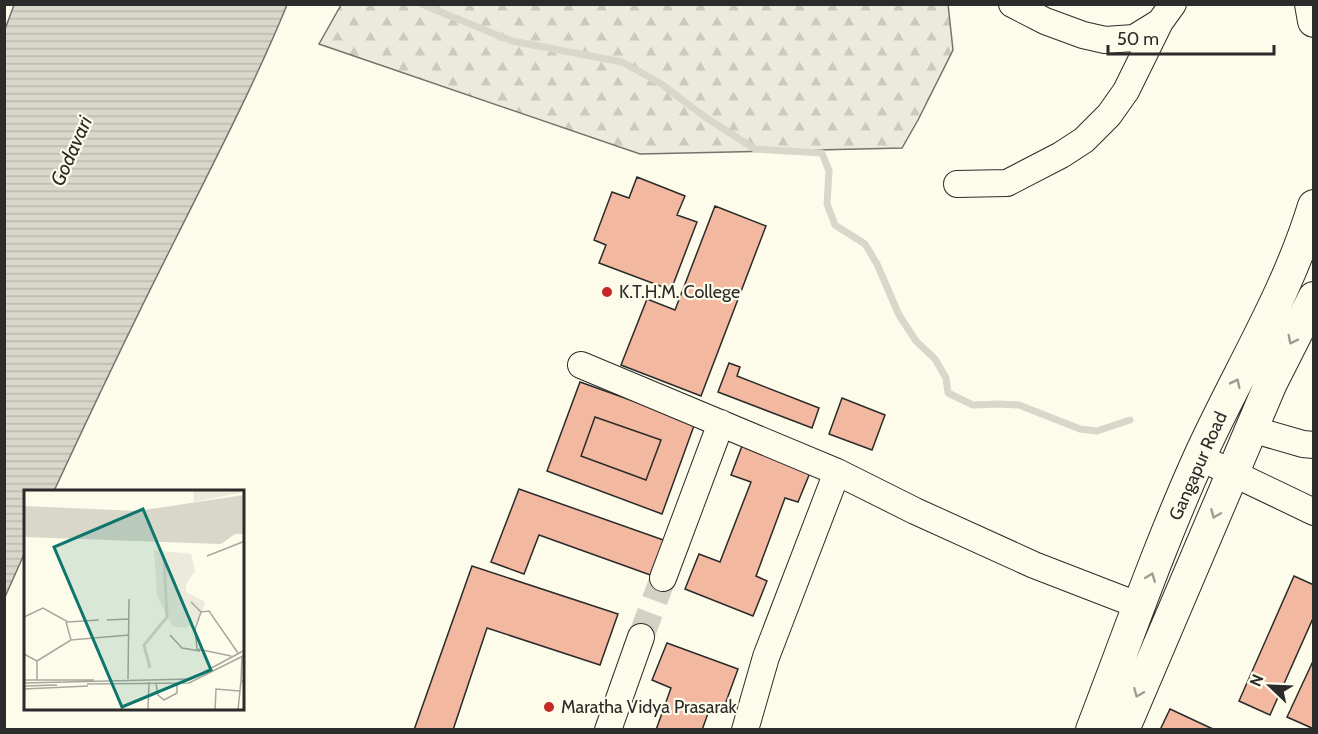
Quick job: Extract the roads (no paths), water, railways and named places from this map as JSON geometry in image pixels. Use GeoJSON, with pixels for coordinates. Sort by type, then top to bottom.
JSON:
{"type":"FeatureCollection","features":[{"type":"Feature","properties":{"kind":"main road"},"geometry":{"type":"LineString","coordinates":[[1311,4],[1314,21]]}},
{"type":"Feature","properties":{"kind":"main road","name":"Gangapur Road"},"geometry":{"type":"LineString","coordinates":[[1092,729],[1199,457],[1273,309],[1304,239],[1314,206]]}},
{"type":"Feature","properties":{"kind":"main road","name":"Gangapur Road"},"geometry":{"type":"LineString","coordinates":[[1123,729],[1271,383],[1314,298]]}},
{"type":"Feature","properties":{"kind":"street"},"geometry":{"type":"LineString","coordinates":[[1012,4],[1045,21],[1083,35],[1105,39],[1134,38],[1166,13]]}},
{"type":"Feature","properties":{"kind":"street"},"geometry":{"type":"LineString","coordinates":[[957,184],[1007,183],[1084,140],[1109,115],[1126,91],[1166,13]]}},
{"type":"Feature","properties":{"kind":"street"},"geometry":{"type":"LineString","coordinates":[[581,365],[837,472],[915,511],[1034,565],[1140,606]]}},
{"type":"Feature","properties":{"kind":"street"},"geometry":{"type":"LineString","coordinates":[[663,578],[721,423]]}},
{"type":"Feature","properties":{"kind":"street"},"geometry":{"type":"LineString","coordinates":[[1251,429],[1314,445]]}},
{"type":"Feature","properties":{"kind":"street"},"geometry":{"type":"LineString","coordinates":[[1199,457],[1314,512]]}},
{"type":"Feature","properties":{"kind":"street"},"geometry":{"type":"LineString","coordinates":[[745,729],[766,657],[837,472]]}},
{"type":"Feature","properties":{"kind":"street"},"geometry":{"type":"LineString","coordinates":[[608,729],[641,637]]}},
{"type":"Feature","properties":{"kind":"water","name":"Godavari"},"geometry":{"type":"Polygon","coordinates":[[[14,5],[287,5],[247,94],[54,490],[24,490],[24,554],[5,597],[4,32],[14,5]]]}},
{"type":"Feature","properties":{"kind":"waterway"},"geometry":{"type":"LineString","coordinates":[[421,4],[512,41],[622,62],[660,83],[705,117],[755,149],[822,153],[829,171],[827,204],[835,225],[865,244],[877,264],[899,315],[916,341],[935,359],[946,378],[948,393],[973,405],[1019,405],[1080,429],[1097,431],[1130,420]]}},
{"type":"Feature","properties":{"kind":"tunnel"},"geometry":{"type":"LineString","coordinates":[[641,637],[663,578]]}},
{"type":"Feature","properties":{"kind":"place","name":"K.T.H.M. College"},"geometry":{"type":"Point","coordinates":[607,292]}},
{"type":"Feature","properties":{"kind":"place","name":"Maratha Vidya Prasarak"},"geometry":{"type":"Point","coordinates":[549,707]}}]}
